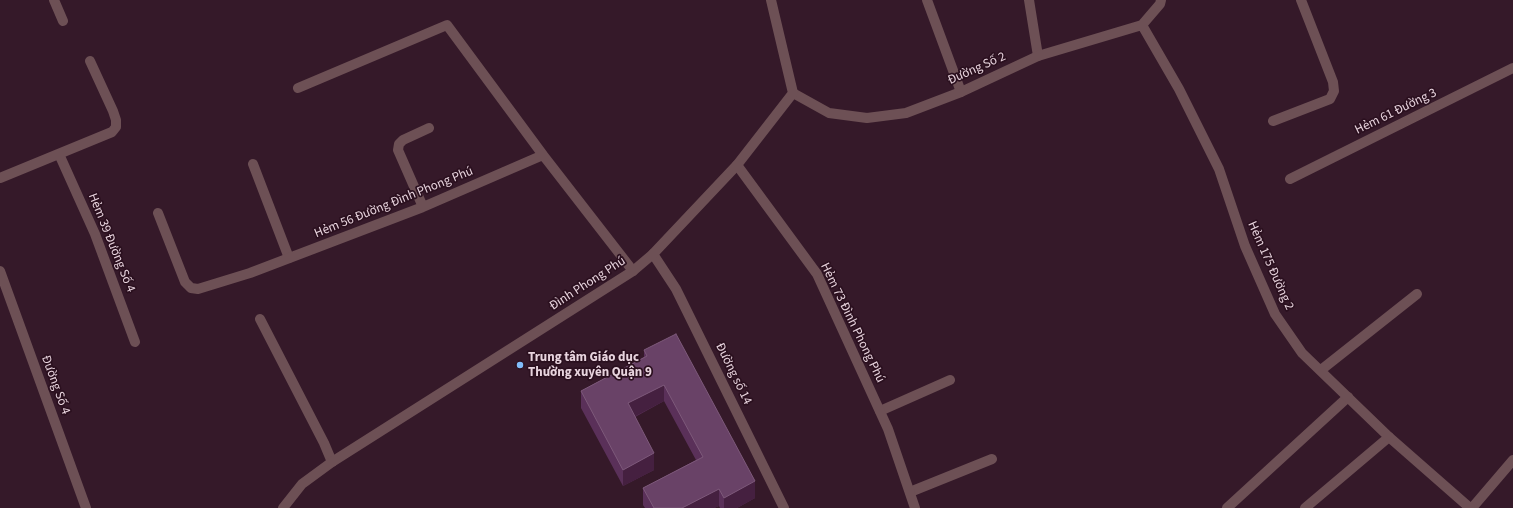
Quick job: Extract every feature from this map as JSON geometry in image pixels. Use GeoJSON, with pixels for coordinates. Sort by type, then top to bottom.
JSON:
{"type":"FeatureCollection","features":[{"type":"Feature","properties":{"kind":"street"},"geometry":{"type":"LineString","coordinates":[[54,0],[63,21]]}},
{"type":"Feature","properties":{"kind":"street"},"geometry":{"type":"LineString","coordinates":[[771,0],[794,93]]}},
{"type":"Feature","properties":{"kind":"street"},"geometry":{"type":"LineString","coordinates":[[927,0],[961,92]]}},
{"type":"Feature","properties":{"kind":"street"},"geometry":{"type":"LineString","coordinates":[[1029,0],[1038,56]]}},
{"type":"Feature","properties":{"kind":"street"},"geometry":{"type":"LineString","coordinates":[[1142,25],[1160,4],[1161,0]]}},
{"type":"Feature","properties":{"kind":"street"},"geometry":{"type":"LineString","coordinates":[[1273,121],[1330,98],[1334,91],[1333,82],[1301,0]]}},
{"type":"Feature","properties":{"kind":"street"},"geometry":{"type":"LineString","coordinates":[[298,88],[447,25],[543,155],[633,271]]}},
{"type":"Feature","properties":{"kind":"street","name":"Đường Số 2"},"geometry":{"type":"LineString","coordinates":[[794,93],[828,113],[866,118],[906,113],[961,92],[1038,56],[1142,25]]}},
{"type":"Feature","properties":{"kind":"street","name":"Hẻm 175 Đường 2"},"geometry":{"type":"LineString","coordinates":[[1142,25],[1179,89],[1218,170],[1245,246],[1275,314],[1302,353],[1389,436],[1471,508]]}},
{"type":"Feature","properties":{"kind":"street"},"geometry":{"type":"LineString","coordinates":[[0,178],[112,132],[116,127],[116,120],[113,112],[90,61]]}},
{"type":"Feature","properties":{"kind":"street","name":"Hẻm 61 Đường 3"},"geometry":{"type":"LineString","coordinates":[[1290,179],[1513,68]]}},
{"type":"Feature","properties":{"kind":"street","name":"Đình Phong Phú"},"geometry":{"type":"LineString","coordinates":[[283,508],[302,484],[332,462],[633,271],[653,254],[736,165],[794,93]]}},
{"type":"Feature","properties":{"kind":"street"},"geometry":{"type":"LineString","coordinates":[[423,207],[398,150],[399,144],[403,140],[429,128]]}},
{"type":"Feature","properties":{"kind":"street","name":"Hẻm 39 Đường Số 4"},"geometry":{"type":"LineString","coordinates":[[59,154],[95,234],[136,342]]}},
{"type":"Feature","properties":{"kind":"street","name":"Hẻm 56 Đường Đình Phong Phú"},"geometry":{"type":"LineString","coordinates":[[158,213],[186,282],[191,288],[203,288],[289,258],[423,207],[543,155]]}},
{"type":"Feature","properties":{"kind":"street"},"geometry":{"type":"LineString","coordinates":[[253,164],[289,258]]}},
{"type":"Feature","properties":{"kind":"street","name":"Hẻm 73 Đình Phong Phú"},"geometry":{"type":"LineString","coordinates":[[736,165],[817,274],[888,429],[915,508]]}},
{"type":"Feature","properties":{"kind":"street","name":"Đường số 14"},"geometry":{"type":"LineString","coordinates":[[653,254],[676,289],[782,507]]}},
{"type":"Feature","properties":{"kind":"street","name":"Đường Số 4"},"geometry":{"type":"LineString","coordinates":[[0,271],[86,508]]}},
{"type":"Feature","properties":{"kind":"street"},"geometry":{"type":"LineString","coordinates":[[1321,370],[1417,294]]}},
{"type":"Feature","properties":{"kind":"street"},"geometry":{"type":"LineString","coordinates":[[260,319],[324,443],[332,462]]}},
{"type":"Feature","properties":{"kind":"street"},"geometry":{"type":"LineString","coordinates":[[880,411],[950,380]]}},
{"type":"Feature","properties":{"kind":"street"},"geometry":{"type":"LineString","coordinates":[[1227,508],[1348,397]]}},
{"type":"Feature","properties":{"kind":"street"},"geometry":{"type":"LineString","coordinates":[[1305,508],[1389,436]]}},
{"type":"Feature","properties":{"kind":"street"},"geometry":{"type":"LineString","coordinates":[[910,492],[992,459]]}},
{"type":"Feature","properties":{"kind":"street"},"geometry":{"type":"LineString","coordinates":[[1471,508],[1513,460]]}},
{"type":"Feature","properties":{"kind":"building"},"geometry":{"type":"Polygon","coordinates":[[[676,334],[755,481],[724,498],[719,489],[682,508],[654,508],[643,488],[703,457],[664,385],[628,403],[654,453],[623,470],[581,391],[647,356],[644,350],[676,334]]]}},
{"type":"Feature","properties":{"kind":"place","name":"Trung tâm Giáo dục Thường xuyên Quận 9"},"geometry":{"type":"Point","coordinates":[520,365]}}]}
